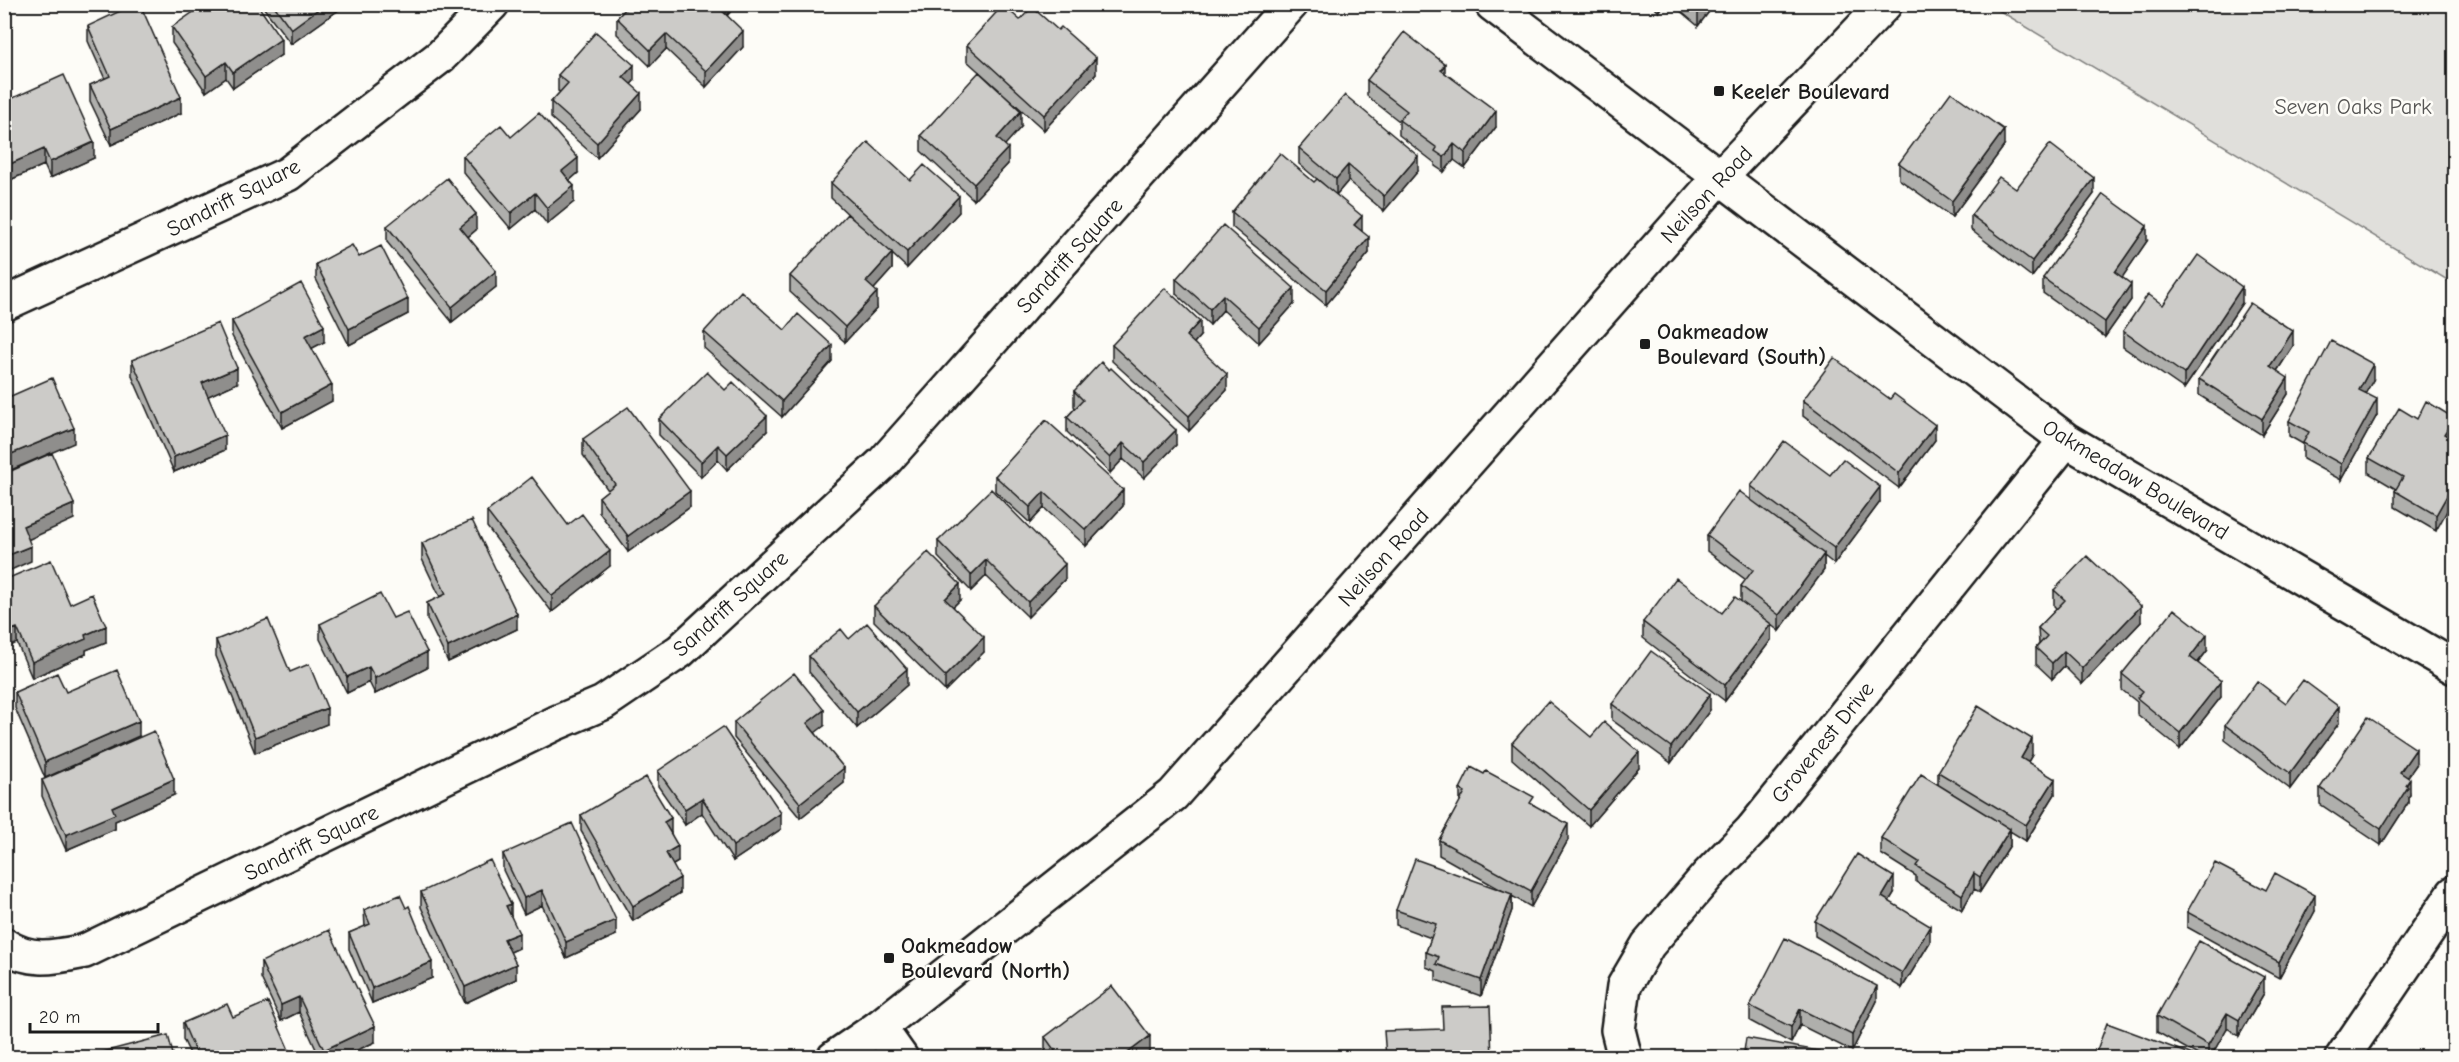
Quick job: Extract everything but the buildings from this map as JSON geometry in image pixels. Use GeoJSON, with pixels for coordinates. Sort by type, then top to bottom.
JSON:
{"type":"FeatureCollection","features":[{"type":"Feature","properties":{"kind":"street","name":"Sandrift Square"},"geometry":{"type":"LineString","coordinates":[[4,304],[288,174],[441,56],[492,4]]}},
{"type":"Feature","properties":{"kind":"street","name":"Sandrift Square"},"geometry":{"type":"LineString","coordinates":[[4,945],[26,956],[45,959],[85,951],[556,723],[603,703],[680,651],[883,464],[1291,4]]}},
{"type":"Feature","properties":{"kind":"street"},"geometry":{"type":"LineString","coordinates":[[1492,4],[1718,179]]}},
{"type":"Feature","properties":{"kind":"street","name":"Neilson Road"},"geometry":{"type":"LineString","coordinates":[[834,1058],[879,1027],[1173,795],[1718,179],[1885,4]]}},
{"type":"Feature","properties":{"kind":"street","name":"Oakmeadow Boulevard"},"geometry":{"type":"LineString","coordinates":[[1718,179],[2066,440],[2454,667]]}},
{"type":"Feature","properties":{"kind":"street","name":"Grovenest Drive"},"geometry":{"type":"LineString","coordinates":[[1624,1058],[1617,1030],[1624,986],[1648,945],[1708,875],[1752,830],[2066,440]]}},
{"type":"Feature","properties":{"kind":"street"},"geometry":{"type":"LineString","coordinates":[[2342,1058],[2454,893]]}},
{"type":"Feature","properties":{"kind":"street"},"geometry":{"type":"LineString","coordinates":[[879,1027],[901,1058]]}},
{"type":"Feature","properties":{"kind":"green space","name":"Seven Oaks Park"},"geometry":{"type":"Polygon","coordinates":[[[1998,4],[2454,5],[2454,284],[1995,8],[1998,4]]]}},
{"type":"Feature","properties":{"kind":"place","name":"Keeler Boulevard"},"geometry":{"type":"Point","coordinates":[1719,91]}},
{"type":"Feature","properties":{"kind":"place","name":"Oakmeadow Boulevard (South)"},"geometry":{"type":"Point","coordinates":[1645,344]}},
{"type":"Feature","properties":{"kind":"place","name":"Oakmeadow Boulevard (North)"},"geometry":{"type":"Point","coordinates":[889,958]}}]}
